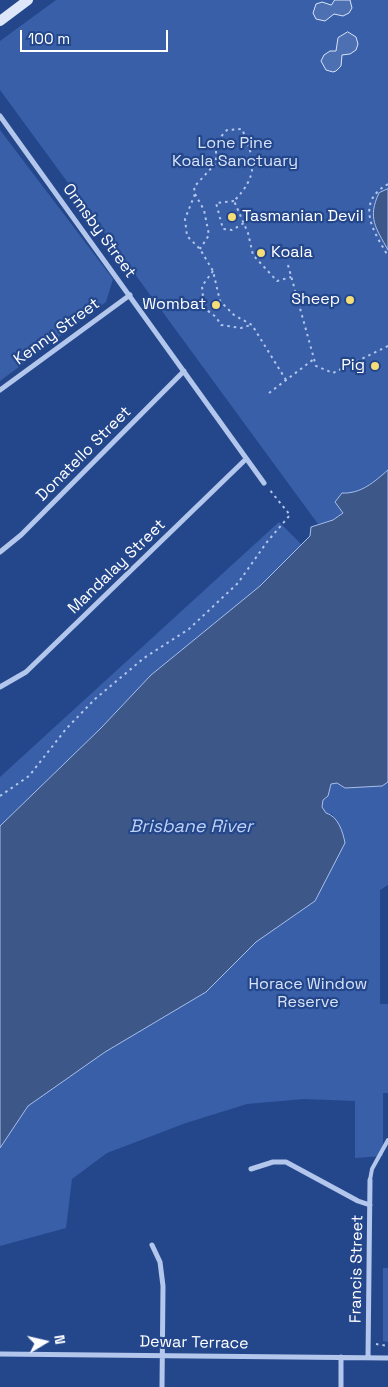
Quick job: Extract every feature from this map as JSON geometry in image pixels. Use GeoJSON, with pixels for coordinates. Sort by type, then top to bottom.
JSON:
{"type":"FeatureCollection","features":[{"type":"Feature","properties":{"kind":"street"},"geometry":{"type":"LineString","coordinates":[[0,21],[28,0]]}},
{"type":"Feature","properties":{"kind":"street","name":"Ormsby Street"},"geometry":{"type":"LineString","coordinates":[[0,116],[264,483]]}},
{"type":"Feature","properties":{"kind":"street","name":"Kenny Street"},"geometry":{"type":"LineString","coordinates":[[0,390],[130,295]]}},
{"type":"Feature","properties":{"kind":"street","name":"Donatello Street"},"geometry":{"type":"LineString","coordinates":[[0,552],[21,535],[184,371]]}},
{"type":"Feature","properties":{"kind":"street","name":"Mandalay Street"},"geometry":{"type":"LineString","coordinates":[[0,687],[26,672],[246,459]]}},
{"type":"Feature","properties":{"kind":"street"},"geometry":{"type":"LineString","coordinates":[[252,1169],[273,1162],[286,1162],[358,1201],[370,1205]]}},
{"type":"Feature","properties":{"kind":"street","name":"Francis Street"},"geometry":{"type":"LineString","coordinates":[[368,1358],[370,1180]]}},
{"type":"Feature","properties":{"kind":"street"},"geometry":{"type":"LineString","coordinates":[[152,1246],[158,1256],[162,1270],[162,1387]]}},
{"type":"Feature","properties":{"kind":"street","name":"Dewar Terrace"},"geometry":{"type":"LineString","coordinates":[[0,1354],[388,1358]]}},
{"type":"Feature","properties":{"kind":"street"},"geometry":{"type":"LineString","coordinates":[[341,1357],[341,1387]]}},
{"type":"Feature","properties":{"kind":"lane"},"geometry":{"type":"LineString","coordinates":[[370,1180],[372,1169],[388,1140]]}},
{"type":"Feature","properties":{"kind":"path"},"geometry":{"type":"LineString","coordinates":[[200,249],[208,236],[204,210],[195,194],[194,187],[216,163],[216,142],[226,130],[242,129],[250,148],[254,170],[241,194],[234,201],[216,203],[223,229],[232,230],[244,223]]}},
{"type":"Feature","properties":{"kind":"path"},"geometry":{"type":"LineString","coordinates":[[388,184],[379,189],[372,198],[369,209],[370,223],[388,256]]}},
{"type":"Feature","properties":{"kind":"path"},"geometry":{"type":"LineString","coordinates":[[195,194],[185,219],[187,236],[200,249],[213,271],[220,301],[234,316],[252,325],[286,380]]}},
{"type":"Feature","properties":{"kind":"path"},"geometry":{"type":"LineString","coordinates":[[234,201],[248,233],[253,255],[277,281],[291,277]]}},
{"type":"Feature","properties":{"kind":"path"},"geometry":{"type":"LineString","coordinates":[[288,265],[316,366],[333,373],[388,346]]}},
{"type":"Feature","properties":{"kind":"path"},"geometry":{"type":"LineString","coordinates":[[213,271],[202,286],[204,308],[216,317],[221,325],[241,328],[252,325]]}},
{"type":"Feature","properties":{"kind":"path"},"geometry":{"type":"LineString","coordinates":[[269,393],[314,359]]}},
{"type":"Feature","properties":{"kind":"path"},"geometry":{"type":"LineString","coordinates":[[0,796],[30,776],[66,729],[95,699],[144,658],[189,630],[238,583],[290,515],[264,483]]}},
{"type":"Feature","properties":{"kind":"path"},"geometry":{"type":"LineString","coordinates":[[369,1344],[388,1346]]}},
{"type":"Feature","properties":{"kind":"green space","name":"Lone Pine Koala Sanctuary"},"geometry":{"type":"Polygon","coordinates":[[[56,0],[388,0],[388,470],[372,483],[355,492],[342,493],[335,502],[343,513],[333,520],[318,524],[0,90],[0,41],[56,0]]]}},
{"type":"Feature","properties":{"kind":"green space"},"geometry":{"type":"Polygon","coordinates":[[[0,130],[113,279],[106,302],[0,381],[0,130]]]}},
{"type":"Feature","properties":{"kind":"green space"},"geometry":{"type":"Polygon","coordinates":[[[279,522],[302,545],[260,586],[151,675],[101,728],[0,826],[0,777],[279,522]]]}},
{"type":"Feature","properties":{"kind":"green space","name":"Horace Window Reserve"},"geometry":{"type":"Polygon","coordinates":[[[388,782],[388,885],[380,890],[380,1004],[388,1004],[388,1093],[383,1093],[383,1156],[355,1158],[355,1101],[304,1099],[247,1104],[186,1123],[107,1153],[72,1179],[66,1228],[0,1246],[0,1148],[28,1106],[105,1052],[206,992],[256,942],[315,901],[344,840],[332,814],[326,813],[322,807],[323,800],[328,796],[331,784],[382,786],[388,782]]]}},
{"type":"Feature","properties":{"kind":"green space"},"geometry":{"type":"Polygon","coordinates":[[[383,1268],[388,1268],[388,1342],[383,1341],[383,1268]]]}},
{"type":"Feature","properties":{"kind":"water"},"geometry":{"type":"Polygon","coordinates":[[[388,189],[388,250],[374,223],[373,216],[375,202],[379,193],[388,189]]]}},
{"type":"Feature","properties":{"kind":"water","name":"Brisbane River"},"geometry":{"type":"Polygon","coordinates":[[[388,470],[388,782],[382,786],[345,788],[337,783],[331,784],[328,796],[323,800],[322,807],[326,813],[337,821],[345,843],[315,901],[256,942],[206,992],[105,1052],[28,1106],[0,1148],[0,826],[101,728],[151,675],[260,586],[310,536],[311,527],[333,520],[343,513],[335,502],[342,493],[355,492],[361,489],[388,470]]]}},
{"type":"Feature","properties":{"kind":"building"},"geometry":{"type":"Polygon","coordinates":[[[335,0],[350,0],[352,8],[349,13],[343,16],[334,14],[325,21],[316,19],[313,13],[316,4],[322,2],[331,5],[335,0]]]}},
{"type":"Feature","properties":{"kind":"building"},"geometry":{"type":"Polygon","coordinates":[[[348,32],[356,37],[358,44],[356,50],[350,54],[342,55],[341,66],[336,71],[326,70],[321,61],[324,55],[330,51],[336,51],[338,38],[348,32]]]}},
{"type":"Feature","properties":{"kind":"place","name":"Tasmanian Devil"},"geometry":{"type":"Point","coordinates":[232,217]}},
{"type":"Feature","properties":{"kind":"place","name":"Koala"},"geometry":{"type":"Point","coordinates":[261,253]}},
{"type":"Feature","properties":{"kind":"place","name":"Sheep"},"geometry":{"type":"Point","coordinates":[350,300]}},
{"type":"Feature","properties":{"kind":"place","name":"Wombat"},"geometry":{"type":"Point","coordinates":[216,305]}},
{"type":"Feature","properties":{"kind":"place","name":"Pig"},"geometry":{"type":"Point","coordinates":[375,366]}}]}
